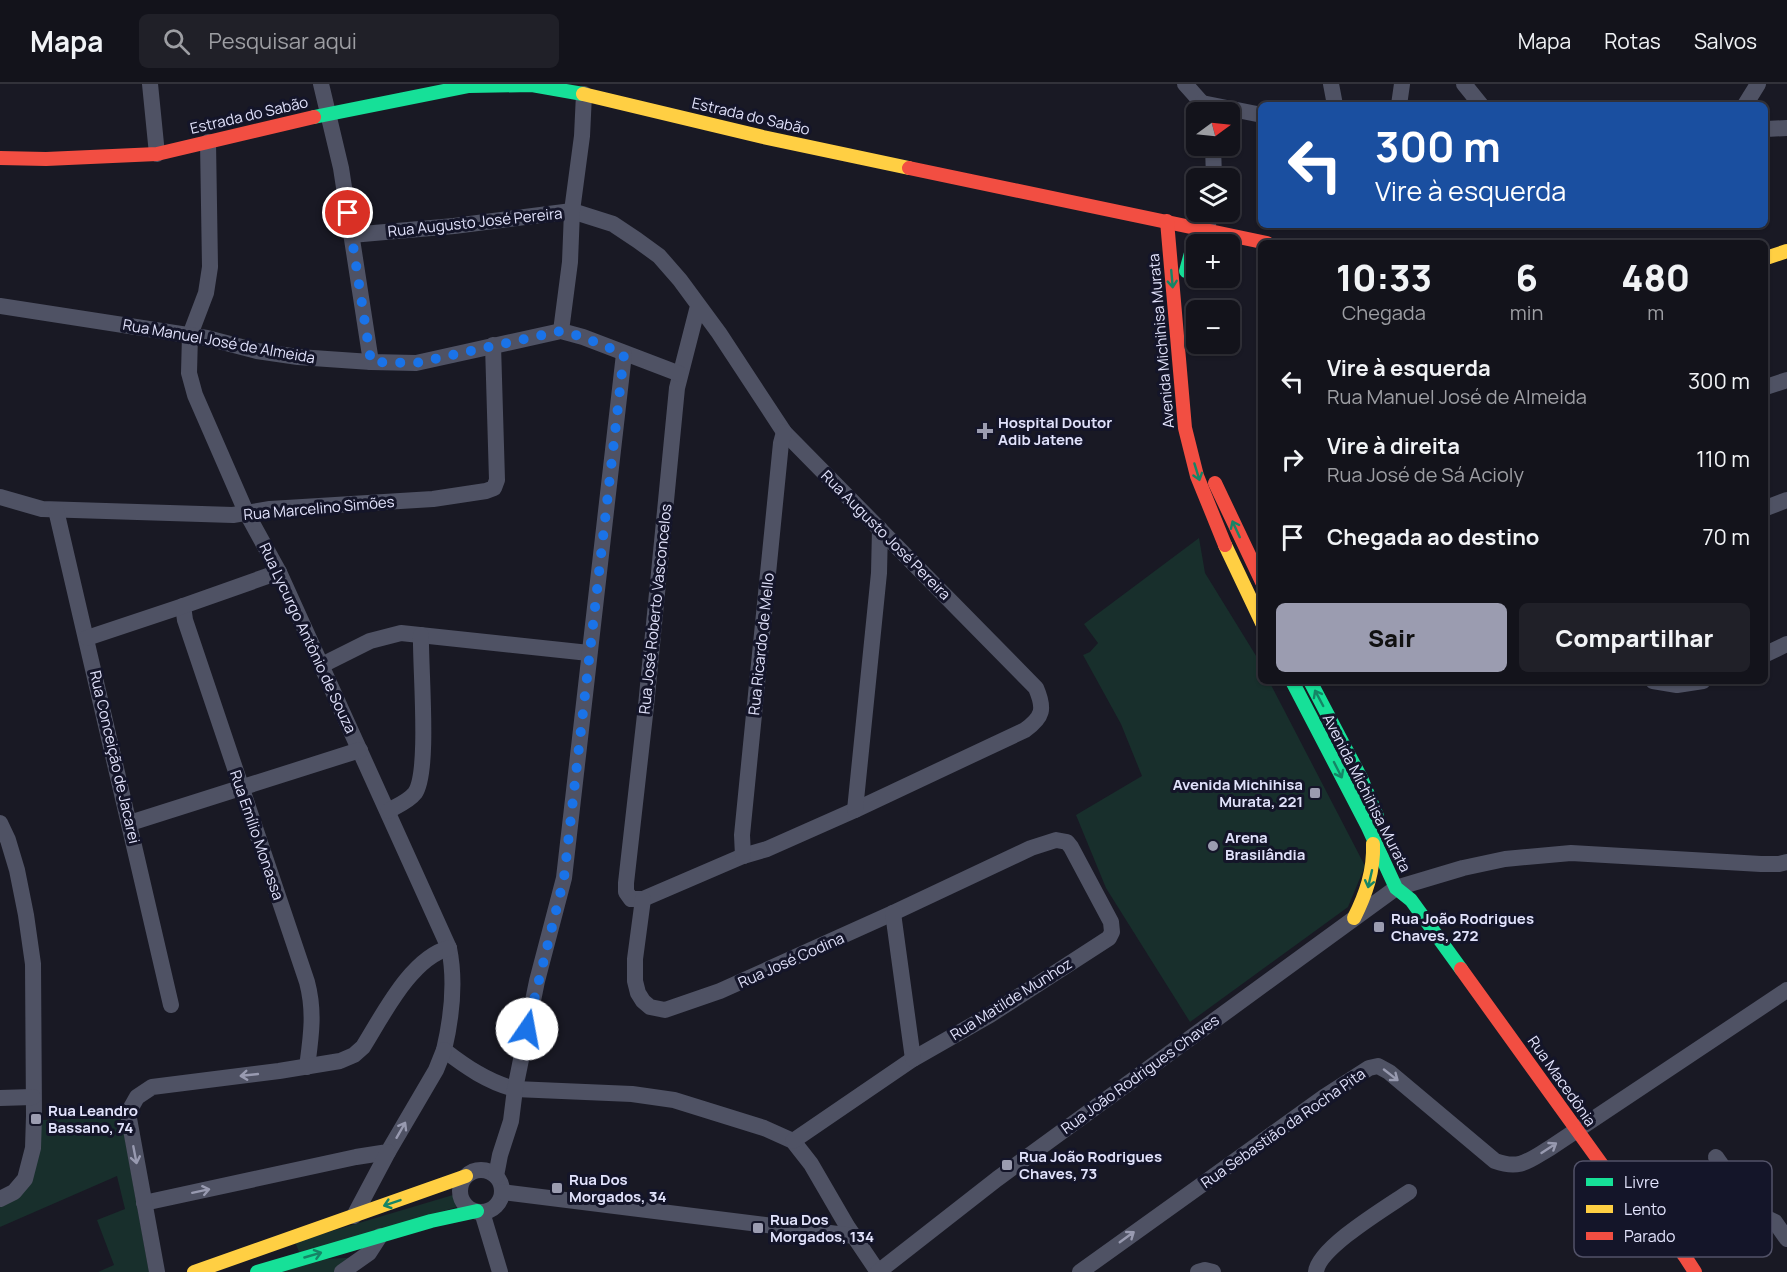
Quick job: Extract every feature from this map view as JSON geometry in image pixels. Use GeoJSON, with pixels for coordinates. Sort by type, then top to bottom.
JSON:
{"type":"FeatureCollection","features":[{"type":"Feature","properties":{"kind":"street"},"geometry":{"type":"LineString","coordinates":[[150,84],[157,154]]}},
{"type":"Feature","properties":{"kind":"street"},"geometry":{"type":"LineString","coordinates":[[321,84],[341,168],[371,362]]}},
{"type":"Feature","properties":{"kind":"street","name":"Estrada do Sabão"},"geometry":{"type":"LineString","coordinates":[[0,158],[81,158],[157,154],[328,114],[469,85],[532,84],[584,94],[763,137],[1183,224],[1198,234]]}},
{"type":"Feature","properties":{"kind":"street"},"geometry":{"type":"LineString","coordinates":[[1185,84],[1198,102]]}},
{"type":"Feature","properties":{"kind":"street"},"geometry":{"type":"LineString","coordinates":[[1331,84],[1334,102]]}},
{"type":"Feature","properties":{"kind":"street"},"geometry":{"type":"LineString","coordinates":[[1399,102],[1402,84]]}},
{"type":"Feature","properties":{"kind":"street"},"geometry":{"type":"LineString","coordinates":[[1464,84],[1479,102]]}},
{"type":"Feature","properties":{"kind":"street"},"geometry":{"type":"LineString","coordinates":[[1747,102],[1758,84]]}},
{"type":"Feature","properties":{"kind":"street"},"geometry":{"type":"LineString","coordinates":[[561,331],[570,262],[572,211],[582,136],[584,94]]}},
{"type":"Feature","properties":{"kind":"street"},"geometry":{"type":"LineString","coordinates":[[1240,112],[1258,115]]}},
{"type":"Feature","properties":{"kind":"street"},"geometry":{"type":"LineString","coordinates":[[1768,129],[1787,128]]}},
{"type":"Feature","properties":{"kind":"street","name":"Rua Lycurgo Antônio de Souza"},"geometry":{"type":"LineString","coordinates":[[208,142],[210,267],[206,293],[190,335],[188,354],[189,373],[195,394],[246,512],[279,572],[322,665],[449,948],[452,960],[453,1008],[444,1050],[436,1070],[354,1216]]}},
{"type":"Feature","properties":{"kind":"street","name":"Rua Augusto José Pereira"},"geometry":{"type":"LineString","coordinates":[[351,235],[454,226],[572,211],[613,224],[659,256],[680,280],[736,358],[784,432],[1029,679],[1039,695],[1041,710],[1039,718],[1025,730],[855,810],[644,899]]}},
{"type":"Feature","properties":{"kind":"street","name":"Avenida Michihisa Murata"},"geometry":{"type":"LineString","coordinates":[[1167,221],[1185,428],[1197,476],[1217,528],[1258,615]]}},
{"type":"Feature","properties":{"kind":"street","name":"Avenida Michihisa Murata"},"geometry":{"type":"LineString","coordinates":[[1183,224],[1186,276]]}},
{"type":"Feature","properties":{"kind":"street","name":"Estrada do Sabão"},"geometry":{"type":"LineString","coordinates":[[1243,239],[1258,242]]}},
{"type":"Feature","properties":{"kind":"street","name":"Estrada do Sabão"},"geometry":{"type":"LineString","coordinates":[[1243,239],[1258,247]]}},
{"type":"Feature","properties":{"kind":"street"},"geometry":{"type":"LineString","coordinates":[[1768,257],[1787,251]]}},
{"type":"Feature","properties":{"kind":"street","name":"Rua Manuel José de Almeida"},"geometry":{"type":"LineString","coordinates":[[0,306],[190,335],[257,351],[318,359],[371,362],[416,363],[561,331],[583,337],[680,375]]}},
{"type":"Feature","properties":{"kind":"street","name":"Rua José Roberto Vasconcelos"},"geometry":{"type":"LineString","coordinates":[[644,899],[629,899],[626,883],[677,388],[698,306]]}},
{"type":"Feature","properties":{"kind":"street","name":"Rua Marcelino Simões"},"geometry":{"type":"LineString","coordinates":[[0,497],[42,509],[233,515],[336,504],[433,499],[486,491],[494,488],[497,471],[493,345]]}},
{"type":"Feature","properties":{"kind":"street"},"geometry":{"type":"LineString","coordinates":[[484,1210],[466,1205],[461,1197],[461,1186],[481,1174],[500,1155],[512,1121],[515,1089],[537,981],[564,878],[624,354]]}},
{"type":"Feature","properties":{"kind":"street"},"geometry":{"type":"LineString","coordinates":[[1768,386],[1787,380]]}},
{"type":"Feature","properties":{"kind":"street","name":"Rua Ricardo de Mello"},"geometry":{"type":"LineString","coordinates":[[743,856],[742,835],[750,752],[781,443],[784,432]]}},
{"type":"Feature","properties":{"kind":"street"},"geometry":{"type":"LineString","coordinates":[[1210,466],[1216,486],[1258,574]]}},
{"type":"Feature","properties":{"kind":"street"},"geometry":{"type":"LineString","coordinates":[[1768,506],[1787,500]]}},
{"type":"Feature","properties":{"kind":"street","name":"Rua Conceição de Jacarei"},"geometry":{"type":"LineString","coordinates":[[56,510],[171,1005]]}},
{"type":"Feature","properties":{"kind":"street"},"geometry":{"type":"LineString","coordinates":[[855,810],[879,573],[880,530]]}},
{"type":"Feature","properties":{"kind":"street"},"geometry":{"type":"LineString","coordinates":[[87,638],[279,572]]}},
{"type":"Feature","properties":{"kind":"street","name":"Rua Emílio Monassa"},"geometry":{"type":"LineString","coordinates":[[183,606],[185,620],[311,997],[312,1033],[307,1067]]}},
{"type":"Feature","properties":{"kind":"street"},"geometry":{"type":"LineString","coordinates":[[322,665],[370,641],[401,633],[590,653]]}},
{"type":"Feature","properties":{"kind":"street"},"geometry":{"type":"LineString","coordinates":[[388,811],[414,795],[422,773],[421,635]]}},
{"type":"Feature","properties":{"kind":"street"},"geometry":{"type":"LineString","coordinates":[[1768,653],[1787,644]]}},
{"type":"Feature","properties":{"kind":"street","name":"Avenida Michihisa Murata"},"geometry":{"type":"LineString","coordinates":[[1294,684],[1372,837],[1401,886]]}},
{"type":"Feature","properties":{"kind":"street","name":"Avenida Michihisa Murata"},"geometry":{"type":"LineString","coordinates":[[1312,684],[1361,778],[1401,886]]}},
{"type":"Feature","properties":{"kind":"street"},"geometry":{"type":"LineString","coordinates":[[130,823],[360,750]]}},
{"type":"Feature","properties":{"kind":"street"},"geometry":{"type":"LineString","coordinates":[[0,823],[26,915],[33,964],[33,1148],[25,1179],[14,1192],[0,1199]]}},
{"type":"Feature","properties":{"kind":"street"},"geometry":{"type":"LineString","coordinates":[[1354,918],[1362,903],[1371,875],[1374,851],[1372,837]]}},
{"type":"Feature","properties":{"kind":"street","name":"Rua Matilde Munhoz"},"geometry":{"type":"LineString","coordinates":[[793,1141],[913,1059],[990,1015],[1111,934],[1111,922],[1071,847],[1066,842],[1056,840],[1031,848]]}},
{"type":"Feature","properties":{"kind":"street","name":"Rua José Codina"},"geometry":{"type":"LineString","coordinates":[[644,899],[635,959],[638,993],[650,1007],[665,1010],[720,991],[893,914],[1031,848]]}},
{"type":"Feature","properties":{"kind":"street"},"geometry":{"type":"LineString","coordinates":[[1401,886],[1505,859],[1571,853],[1761,864],[1787,862]]}},
{"type":"Feature","properties":{"kind":"street","name":"Rua Macedônia"},"geometry":{"type":"LineString","coordinates":[[1401,886],[1599,1161]]}},
{"type":"Feature","properties":{"kind":"street","name":"Rua João Rodrigues Chaves"},"geometry":{"type":"LineString","coordinates":[[878,1272],[997,1179],[1401,886]]}},
{"type":"Feature","properties":{"kind":"street"},"geometry":{"type":"LineString","coordinates":[[893,914],[913,1059]]}},
{"type":"Feature","properties":{"kind":"street"},"geometry":{"type":"LineString","coordinates":[[157,1272],[128,1113],[137,1097],[152,1086],[307,1067],[340,1061],[354,1055],[363,1047],[410,976],[436,951],[449,948]]}},
{"type":"Feature","properties":{"kind":"street"},"geometry":{"type":"LineString","coordinates":[[1575,1130],[1787,990]]}},
{"type":"Feature","properties":{"kind":"street"},"geometry":{"type":"LineString","coordinates":[[444,1050],[484,1077],[515,1089],[632,1094],[674,1100],[764,1128],[793,1141],[811,1164],[878,1272]]}},
{"type":"Feature","properties":{"kind":"street","name":"Rua Sebastião da Rocha Pita"},"geometry":{"type":"LineString","coordinates":[[1080,1272],[1324,1097],[1374,1066],[1389,1072],[1485,1154],[1504,1165],[1520,1166],[1575,1130]]}},
{"type":"Feature","properties":{"kind":"street"},"geometry":{"type":"LineString","coordinates":[[0,1098],[33,1097]]}},
{"type":"Feature","properties":{"kind":"street"},"geometry":{"type":"LineString","coordinates":[[144,1203],[388,1152]]}},
{"type":"Feature","properties":{"kind":"street"},"geometry":{"type":"LineString","coordinates":[[1716,1157],[1719,1161]]}},
{"type":"Feature","properties":{"kind":"street"},"geometry":{"type":"LineString","coordinates":[[194,1272],[481,1174],[502,1186],[498,1203],[484,1210],[431,1221],[257,1272]]}},
{"type":"Feature","properties":{"kind":"street"},"geometry":{"type":"LineString","coordinates":[[502,1192],[854,1236]]}},
{"type":"Feature","properties":{"kind":"street"},"geometry":{"type":"LineString","coordinates":[[1316,1272],[1318,1263],[1333,1245],[1409,1192]]}},
{"type":"Feature","properties":{"kind":"street"},"geometry":{"type":"LineString","coordinates":[[484,1210],[487,1230],[500,1272]]}},
{"type":"Feature","properties":{"kind":"street"},"geometry":{"type":"LineString","coordinates":[[1772,1220],[1787,1239]]}},
{"type":"Feature","properties":{"kind":"street"},"geometry":{"type":"LineString","coordinates":[[342,1272],[369,1253],[380,1236]]}},
{"type":"Feature","properties":{"kind":"street","name":"Rua Macedônia"},"geometry":{"type":"LineString","coordinates":[[1686,1257],[1695,1272]]}},
{"type":"Feature","properties":{"kind":"street"},"geometry":{"type":"LineString","coordinates":[[1198,1272],[1205,1270],[1213,1272]]}},
{"type":"Feature","properties":{"kind":"green space"},"geometry":{"type":"Polygon","coordinates":[[[1199,538],[1205,573],[1258,659],[1258,684],[1271,684],[1365,866],[1348,907],[1190,1022],[1106,888],[1076,815],[1142,776],[1121,724],[1083,655],[1090,652],[1098,643],[1084,624],[1199,538]]]}},
{"type":"Feature","properties":{"kind":"green space"},"geometry":{"type":"Polygon","coordinates":[[[121,1117],[149,1272],[98,1272],[114,1265],[97,1220],[125,1209],[117,1176],[0,1227],[0,1206],[6,1204],[41,1120],[121,1117]]]}},
{"type":"Feature","properties":{"kind":"green space"},"geometry":{"type":"Polygon","coordinates":[[[453,1195],[457,1207],[300,1254],[295,1242],[453,1195]]]}},
{"type":"Feature","properties":{"kind":"green space"},"geometry":{"type":"Polygon","coordinates":[[[368,1257],[338,1272],[259,1272],[299,1260],[368,1257]]]}},
{"type":"Feature","properties":{"kind":"traffic: fast"},"geometry":{"type":"LineString","coordinates":[[314,117],[469,86],[532,85],[583,94]]}},
{"type":"Feature","properties":{"kind":"traffic: fast"},"geometry":{"type":"LineString","coordinates":[[1294,684],[1368,827],[1396,888],[1411,900],[1461,969]]}},
{"type":"Feature","properties":{"kind":"traffic: fast"},"geometry":{"type":"LineString","coordinates":[[1312,684],[1361,778],[1377,816]]}},
{"type":"Feature","properties":{"kind":"traffic: fast"},"geometry":{"type":"LineString","coordinates":[[257,1272],[431,1221],[477,1211]]}},
{"type":"Feature","properties":{"kind":"traffic: slow"},"geometry":{"type":"LineString","coordinates":[[583,94],[763,137],[909,168]]}},
{"type":"Feature","properties":{"kind":"traffic: slow"},"geometry":{"type":"LineString","coordinates":[[1768,257],[1787,251]]}},
{"type":"Feature","properties":{"kind":"traffic: slow"},"geometry":{"type":"LineString","coordinates":[[1225,545],[1258,615]]}},
{"type":"Feature","properties":{"kind":"traffic: slow"},"geometry":{"type":"LineString","coordinates":[[1354,918],[1368,882],[1373,844]]}},
{"type":"Feature","properties":{"kind":"traffic: slow"},"geometry":{"type":"LineString","coordinates":[[194,1272],[466,1176]]}},
{"type":"Feature","properties":{"kind":"traffic: jam"},"geometry":{"type":"LineString","coordinates":[[0,158],[46,159],[157,154],[314,117]]}},
{"type":"Feature","properties":{"kind":"traffic: jam"},"geometry":{"type":"LineString","coordinates":[[909,168],[1258,241]]}},
{"type":"Feature","properties":{"kind":"traffic: jam"},"geometry":{"type":"LineString","coordinates":[[1167,221],[1185,428],[1197,476],[1225,545]]}},
{"type":"Feature","properties":{"kind":"traffic: jam"},"geometry":{"type":"LineString","coordinates":[[1215,483],[1258,574]]}},
{"type":"Feature","properties":{"kind":"traffic: jam"},"geometry":{"type":"LineString","coordinates":[[1461,969],[1599,1161]]}},
{"type":"Feature","properties":{"kind":"traffic: jam"},"geometry":{"type":"LineString","coordinates":[[1685,1257],[1695,1272]]}},
{"type":"Feature","properties":{"kind":"place","name":"Hospital Doutor Adib Jatene"},"geometry":{"type":"Point","coordinates":[985,431]}},
{"type":"Feature","properties":{"kind":"place","name":"Avenida Michihisa Murata, 221"},"geometry":{"type":"Point","coordinates":[1315,793]}},
{"type":"Feature","properties":{"kind":"place","name":"Arena Brasilândia"},"geometry":{"type":"Point","coordinates":[1213,846]}},
{"type":"Feature","properties":{"kind":"place","name":"Rua João Rodrigues Chaves, 272"},"geometry":{"type":"Point","coordinates":[1379,927]}},
{"type":"Feature","properties":{"kind":"place","name":"Rua Leandro Bassano, 74"},"geometry":{"type":"Point","coordinates":[36,1119]}},
{"type":"Feature","properties":{"kind":"place","name":"Rua João Rodrigues Chaves, 73"},"geometry":{"type":"Point","coordinates":[1007,1165]}},
{"type":"Feature","properties":{"kind":"place","name":"Rua Dos Morgados, 34"},"geometry":{"type":"Point","coordinates":[557,1188]}},
{"type":"Feature","properties":{"kind":"place","name":"Rua Dos Morgados, 134"},"geometry":{"type":"Point","coordinates":[758,1228]}},
{"type":"Feature","properties":{"kind":"route"},"geometry":{"type":"LineString","coordinates":[[348,213],[371,362],[416,363],[561,331],[583,337],[624,354],[564,878],[527,1029]]}}]}
